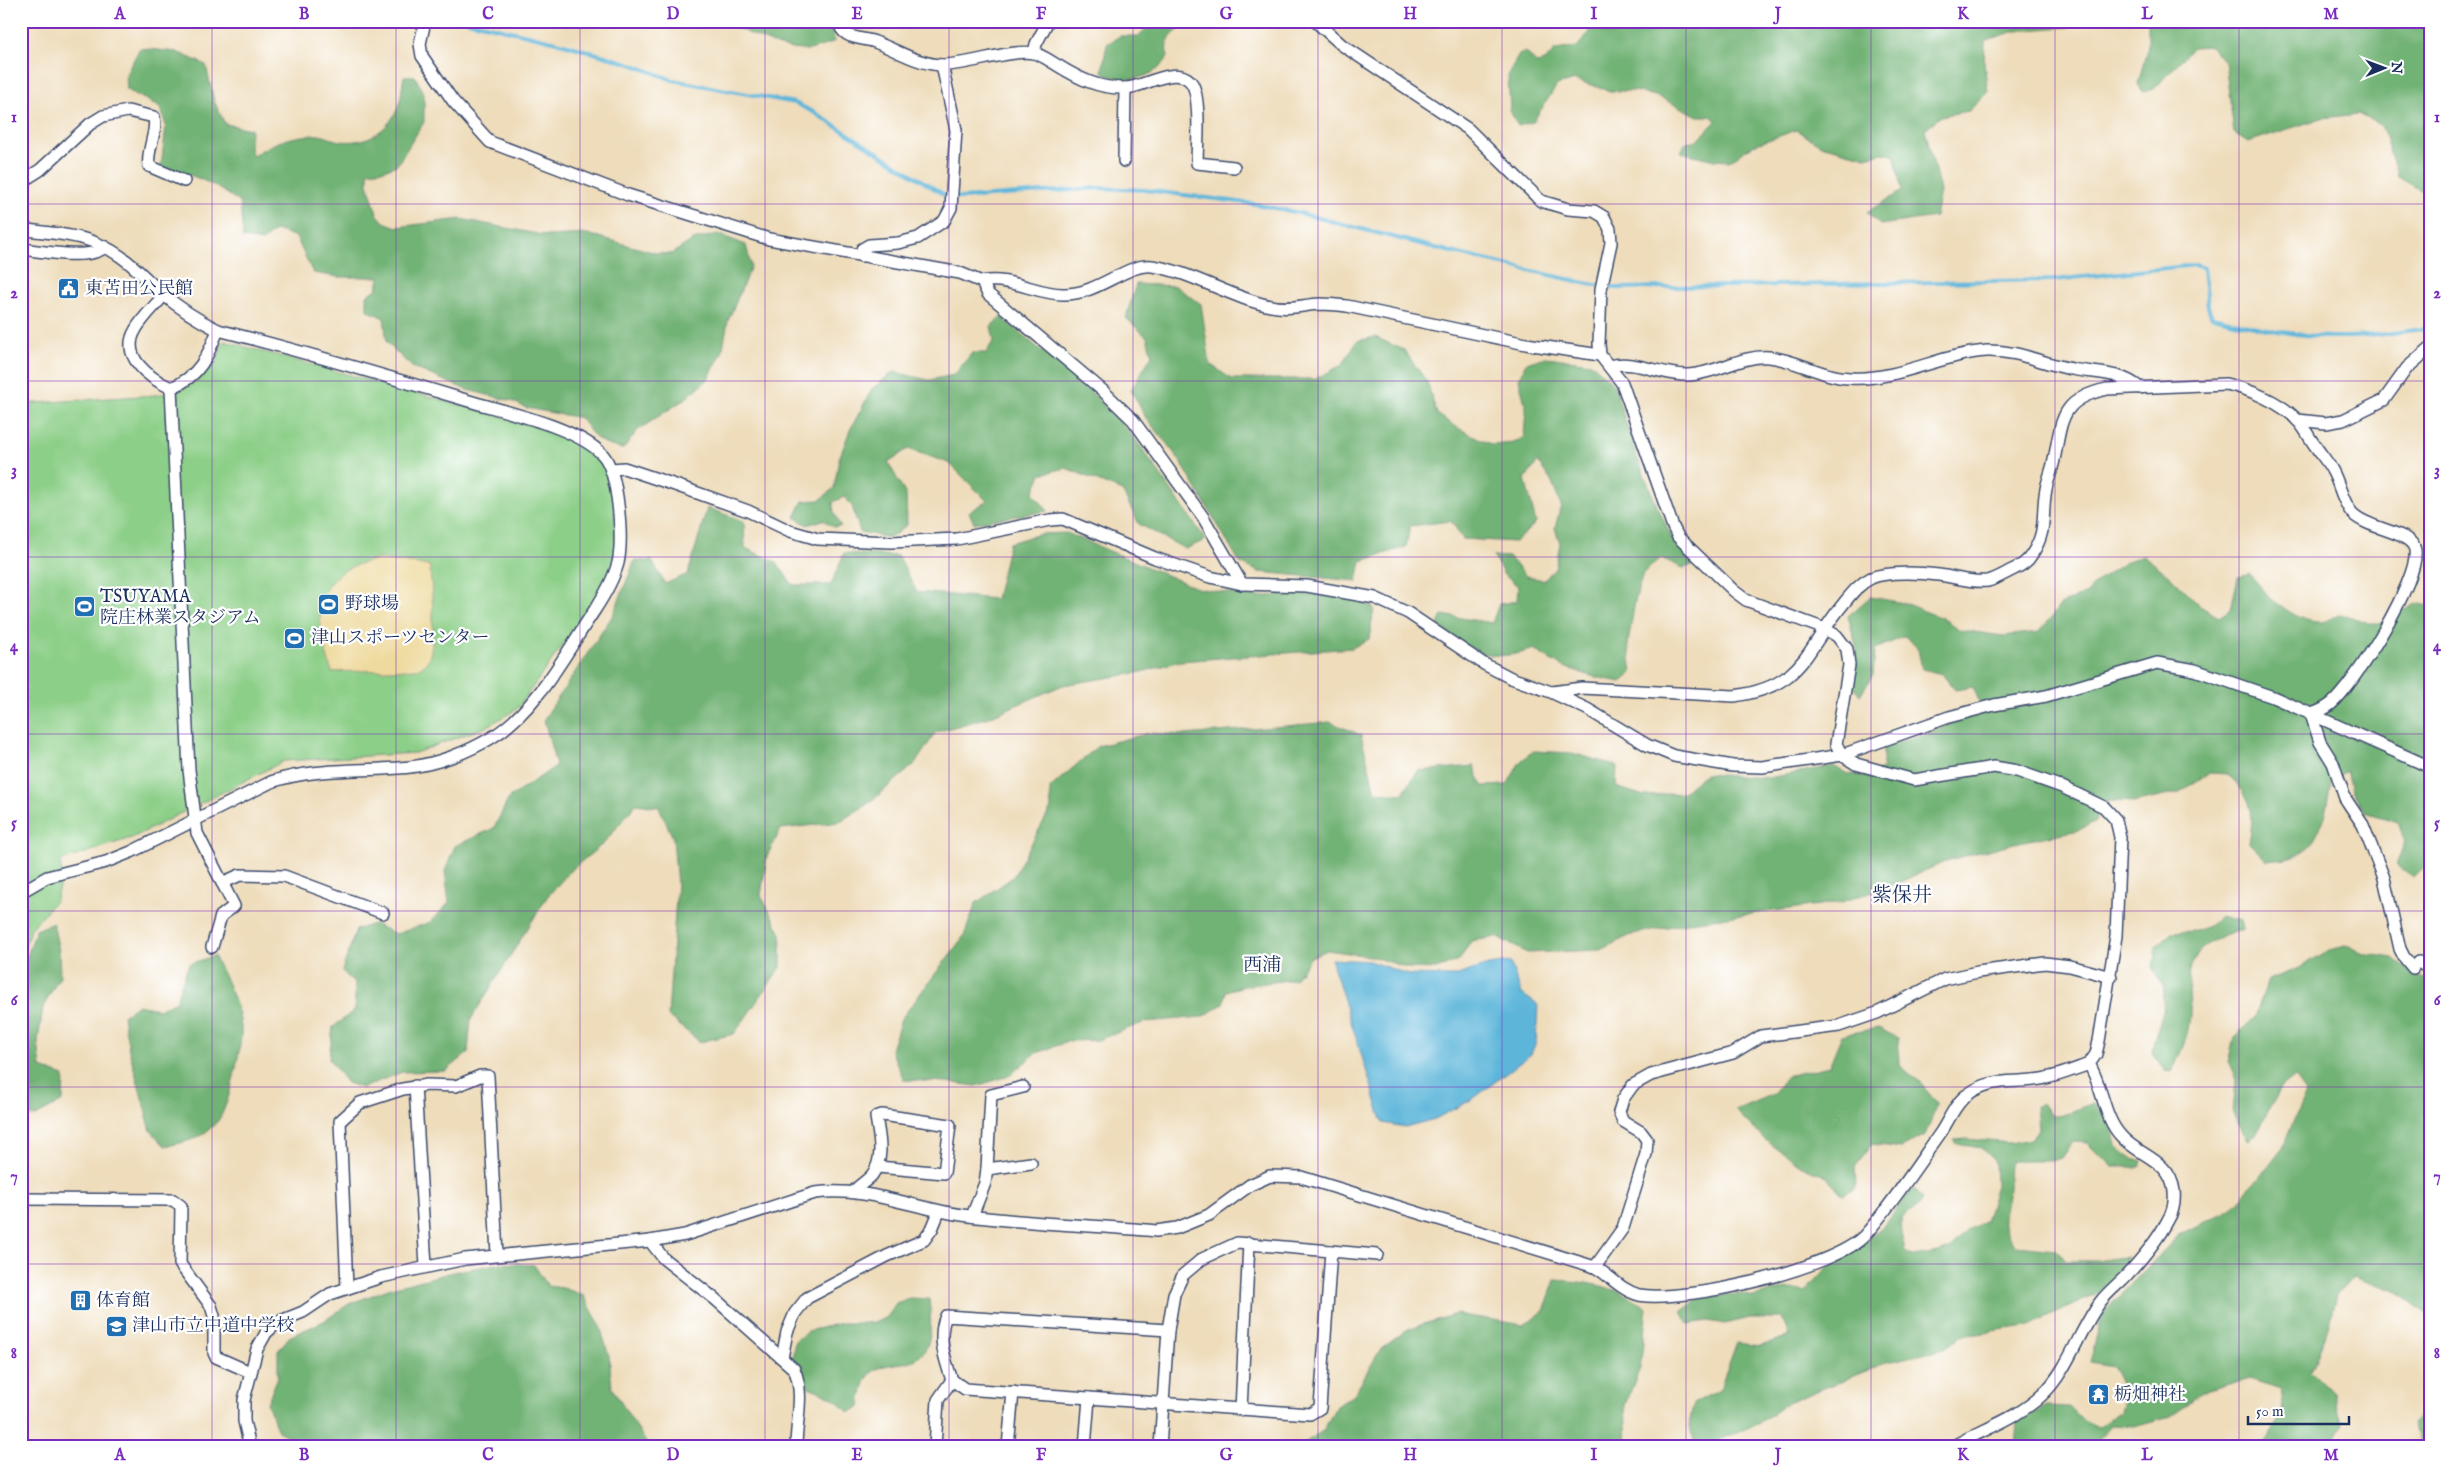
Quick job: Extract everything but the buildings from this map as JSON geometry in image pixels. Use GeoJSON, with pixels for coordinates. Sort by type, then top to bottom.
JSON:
{"type":"FeatureCollection","features":[{"type":"Feature","properties":{"kind":"street"},"geometry":{"type":"LineString","coordinates":[[425,21],[420,44],[422,56],[452,101],[490,142],[619,191],[743,233],[960,273],[982,282],[993,280],[1054,294],[1088,292],[1130,269],[1151,266],[1271,306],[1299,308],[1318,304],[1346,306],[1526,344],[1600,355]]}},
{"type":"Feature","properties":{"kind":"street"},"geometry":{"type":"LineString","coordinates":[[839,21],[844,33],[854,38],[875,42],[900,54],[942,65],[1034,53],[1082,80],[1098,85],[1125,88],[1166,77],[1178,76],[1188,79],[1193,84],[1196,99],[1197,164],[1234,167]]}},
{"type":"Feature","properties":{"kind":"street"},"geometry":{"type":"LineString","coordinates":[[1034,53],[1048,21]]}},
{"type":"Feature","properties":{"kind":"street"},"geometry":{"type":"LineString","coordinates":[[250,1447],[244,1421],[244,1400],[257,1349],[266,1333],[278,1322],[302,1312],[330,1294],[426,1266],[497,1255],[650,1241],[685,1235],[815,1193],[837,1190],[854,1191],[939,1212],[1156,1231],[1177,1228],[1209,1215],[1250,1185],[1270,1176],[1301,1177],[1595,1267],[1623,1288],[1638,1294],[1661,1296],[1697,1292],[1775,1276],[1820,1262],[1847,1250],[1864,1236],[1910,1175],[1964,1096],[1981,1085],[1994,1081],[2047,1078],[2089,1064],[2096,1054],[2111,977],[2116,936],[2120,837],[2116,820],[2104,807],[2062,787],[2017,771],[1994,767],[1914,780],[1856,764],[1842,755],[1836,744],[1849,665],[1847,649],[1837,636],[1825,629],[1746,600],[1734,592],[1678,537],[1653,476],[1622,383],[1600,355],[1602,284],[1611,242],[1610,229],[1604,218],[1594,211],[1568,208],[1541,201],[1468,129],[1350,51],[1315,21]]}},
{"type":"Feature","properties":{"kind":"street"},"geometry":{"type":"LineString","coordinates":[[861,256],[862,249],[869,245],[898,243],[918,238],[932,231],[944,221],[953,198],[956,130],[942,65]]}},
{"type":"Feature","properties":{"kind":"street"},"geometry":{"type":"LineString","coordinates":[[1124,161],[1125,88]]}},
{"type":"Feature","properties":{"kind":"street"},"geometry":{"type":"LineString","coordinates":[[21,182],[40,170],[90,124],[115,112],[128,111],[154,117],[156,124],[148,158],[149,166],[184,181]]}},
{"type":"Feature","properties":{"kind":"street"},"geometry":{"type":"LineString","coordinates":[[21,229],[71,234],[105,248],[131,264],[164,295],[198,320],[218,330],[366,370],[551,426],[583,441],[602,455],[612,470],[616,486],[619,524],[618,561],[612,580],[598,605],[526,708],[512,722],[491,738],[431,762],[409,767],[293,775],[271,782],[106,862],[47,877],[24,891],[21,878]]}},
{"type":"Feature","properties":{"kind":"street"},"geometry":{"type":"LineString","coordinates":[[21,249],[98,254],[105,248]]}},
{"type":"Feature","properties":{"kind":"street"},"geometry":{"type":"LineString","coordinates":[[982,282],[988,294],[1102,390],[1133,420],[1203,517],[1242,584]]}},
{"type":"Feature","properties":{"kind":"street"},"geometry":{"type":"LineString","coordinates":[[164,295],[135,330],[131,342],[132,356],[138,366],[156,381],[171,388],[182,384],[198,370],[207,358],[218,330]]}},
{"type":"Feature","properties":{"kind":"street"},"geometry":{"type":"LineString","coordinates":[[2298,420],[2326,423],[2343,420],[2384,400],[2407,368],[2430,348]]}},
{"type":"Feature","properties":{"kind":"street"},"geometry":{"type":"LineString","coordinates":[[1610,366],[1616,364],[1687,375],[1698,374],[1751,358],[1770,357],[1828,375],[1862,378],[1911,370],[1968,353],[2006,352],[2022,354],[2062,368],[2122,376],[2140,388]]}},
{"type":"Feature","properties":{"kind":"street"},"geometry":{"type":"LineString","coordinates":[[1551,692],[1582,688],[1724,695],[1753,693],[1790,676],[1802,664],[1825,629],[1860,585],[1874,577],[1920,575],[1987,581],[2026,563],[2033,554],[2044,528],[2046,489],[2062,418],[2073,405],[2088,393],[2107,389],[2226,384],[2260,395],[2298,420],[2328,461],[2347,506],[2358,518],[2368,525],[2406,537],[2415,550],[2414,561],[2406,584],[2376,644],[2356,674],[2331,704],[2311,714]]}},
{"type":"Feature","properties":{"kind":"street"},"geometry":{"type":"LineString","coordinates":[[171,388],[189,770],[195,808],[194,819],[197,833],[234,906],[221,916],[212,947]]}},
{"type":"Feature","properties":{"kind":"street"},"geometry":{"type":"LineString","coordinates":[[612,470],[624,468],[675,485],[748,511],[790,531],[818,539],[891,542],[957,539],[1063,519],[1185,570],[1242,584],[1307,586],[1375,598],[1408,613],[1484,664],[1511,678],[1551,692],[1587,709],[1647,745],[1674,756],[1733,766],[1762,767],[1842,755],[1949,718],[1994,705],[2046,696],[2157,663],[2180,666],[2240,684],[2430,767]]}},
{"type":"Feature","properties":{"kind":"street"},"geometry":{"type":"LineString","coordinates":[[2311,714],[2320,742],[2333,763],[2345,798],[2363,825],[2370,841],[2384,878],[2400,949],[2416,965],[2430,969]]}},
{"type":"Feature","properties":{"kind":"street"},"geometry":{"type":"LineString","coordinates":[[222,883],[240,875],[284,876],[383,913]]}},
{"type":"Feature","properties":{"kind":"street"},"geometry":{"type":"LineString","coordinates":[[1595,1267],[1623,1228],[1646,1154],[1647,1140],[1641,1132],[1623,1121],[1619,1112],[1623,1099],[1633,1085],[1651,1075],[1733,1053],[1761,1036],[1839,1026],[1877,1013],[1945,979],[1978,972],[2045,963],[2070,966],[2111,977]]}},
{"type":"Feature","properties":{"kind":"street"},"geometry":{"type":"LineString","coordinates":[[1952,1447],[2030,1406],[2044,1394],[2056,1378],[2101,1300],[2125,1277],[2157,1239],[2170,1218],[2174,1201],[2173,1188],[2166,1172],[2154,1158],[2129,1145],[2118,1134],[2109,1115],[2096,1074],[2089,1064]]}},
{"type":"Feature","properties":{"kind":"street"},"geometry":{"type":"LineString","coordinates":[[347,1288],[340,1121],[360,1103],[415,1086],[456,1086],[480,1076],[488,1076],[497,1255]]}},
{"type":"Feature","properties":{"kind":"street"},"geometry":{"type":"LineString","coordinates":[[415,1086],[426,1266]]}},
{"type":"Feature","properties":{"kind":"street"},"geometry":{"type":"LineString","coordinates":[[972,1216],[985,1183],[991,1095],[1023,1088]]}},
{"type":"Feature","properties":{"kind":"street"},"geometry":{"type":"LineString","coordinates":[[854,1191],[870,1177],[878,1166],[880,1151],[876,1117],[882,1115],[950,1125],[944,1173],[878,1166]]}},
{"type":"Feature","properties":{"kind":"street"},"geometry":{"type":"LineString","coordinates":[[987,1169],[1031,1163]]}},
{"type":"Feature","properties":{"kind":"street"},"geometry":{"type":"LineString","coordinates":[[21,1198],[173,1200],[181,1206],[180,1264],[212,1306],[214,1316],[214,1353],[216,1357],[250,1372]]}},
{"type":"Feature","properties":{"kind":"street"},"geometry":{"type":"LineString","coordinates":[[782,1358],[787,1332],[795,1313],[807,1298],[887,1256],[924,1240],[932,1229],[939,1212]]}},
{"type":"Feature","properties":{"kind":"street"},"geometry":{"type":"LineString","coordinates":[[650,1241],[664,1259],[715,1299],[794,1369],[798,1378],[796,1447]]}},
{"type":"Feature","properties":{"kind":"street"},"geometry":{"type":"LineString","coordinates":[[1160,1447],[1168,1330],[1174,1294],[1183,1275],[1214,1252],[1237,1243],[1377,1255]]}},
{"type":"Feature","properties":{"kind":"street"},"geometry":{"type":"LineString","coordinates":[[1241,1410],[1249,1243]]}},
{"type":"Feature","properties":{"kind":"street"},"geometry":{"type":"LineString","coordinates":[[1168,1330],[946,1316],[942,1326],[941,1337],[952,1380],[965,1389],[1310,1414],[1320,1408],[1331,1251]]}},
{"type":"Feature","properties":{"kind":"street"},"geometry":{"type":"LineString","coordinates":[[935,1447],[938,1400],[952,1380]]}},
{"type":"Feature","properties":{"kind":"street"},"geometry":{"type":"LineString","coordinates":[[1008,1447],[1013,1392]]}},
{"type":"Feature","properties":{"kind":"street"},"geometry":{"type":"LineString","coordinates":[[1085,1447],[1089,1398]]}},
{"type":"Feature","properties":{"kind":"green space"},"geometry":{"type":"Polygon","coordinates":[[[708,21],[828,21],[835,41],[809,50],[783,47],[734,27],[708,21]]]}},
{"type":"Feature","properties":{"kind":"green space"},"geometry":{"type":"Polygon","coordinates":[[[1152,21],[1194,21],[1173,34],[1167,44],[1168,56],[1163,64],[1148,75],[1128,79],[1110,76],[1102,71],[1107,44],[1120,36],[1140,36],[1152,21]]]}},
{"type":"Feature","properties":{"kind":"green space"},"geometry":{"type":"Polygon","coordinates":[[[1589,21],[2086,21],[2077,26],[2015,31],[1985,41],[1984,63],[1988,92],[1969,111],[1941,116],[1925,129],[1940,191],[1935,217],[1880,225],[1867,212],[1902,191],[1894,154],[1881,153],[1866,157],[1821,145],[1796,130],[1754,145],[1729,161],[1714,160],[1681,152],[1686,142],[1698,140],[1716,121],[1711,116],[1698,116],[1659,97],[1635,91],[1610,91],[1575,80],[1557,85],[1533,122],[1518,126],[1510,111],[1508,74],[1520,53],[1526,52],[1536,63],[1545,61],[1555,50],[1577,47],[1589,33],[1591,23],[1589,21]]]}},
{"type":"Feature","properties":{"kind":"green space"},"geometry":{"type":"Polygon","coordinates":[[[2148,21],[2430,21],[2430,192],[2424,192],[2398,177],[2381,125],[2358,114],[2322,118],[2248,142],[2234,133],[2225,62],[2210,46],[2193,47],[2154,89],[2143,92],[2138,84],[2148,46],[2148,21]]]}},
{"type":"Feature","properties":{"kind":"green space"},"geometry":{"type":"Polygon","coordinates":[[[140,48],[177,52],[206,65],[214,101],[225,124],[251,129],[250,149],[253,156],[267,147],[297,137],[317,135],[349,141],[366,139],[381,131],[397,110],[404,76],[415,76],[424,94],[424,122],[397,165],[384,170],[368,172],[368,184],[377,214],[384,222],[397,227],[461,219],[547,236],[588,234],[656,253],[671,254],[693,240],[718,234],[746,245],[751,266],[728,321],[722,353],[708,379],[685,399],[638,430],[623,449],[608,445],[598,439],[581,418],[526,408],[512,401],[467,390],[412,367],[387,343],[384,318],[367,310],[367,295],[377,289],[379,277],[339,277],[313,273],[296,237],[276,230],[263,241],[243,238],[240,203],[222,190],[203,180],[161,167],[166,126],[160,107],[127,90],[126,74],[140,48]]]}},
{"type":"Feature","properties":{"kind":"green space"},"geometry":{"type":"Polygon","coordinates":[[[1136,284],[1175,286],[1201,304],[1210,364],[1231,379],[1315,379],[1342,365],[1357,341],[1375,337],[1404,350],[1427,382],[1437,414],[1458,428],[1492,445],[1514,443],[1524,437],[1526,408],[1519,379],[1526,363],[1546,357],[1591,363],[1613,383],[1637,457],[1657,506],[1674,542],[1696,564],[1683,568],[1661,558],[1643,573],[1635,601],[1628,643],[1632,673],[1621,682],[1597,677],[1565,667],[1534,649],[1505,655],[1482,653],[1461,642],[1438,625],[1442,615],[1492,623],[1499,604],[1517,601],[1518,586],[1504,575],[1493,556],[1509,557],[1526,576],[1543,580],[1555,569],[1560,543],[1555,528],[1561,505],[1551,481],[1538,462],[1525,479],[1536,523],[1515,542],[1463,539],[1451,521],[1410,526],[1406,547],[1361,561],[1357,581],[1259,572],[1240,563],[1179,459],[1146,418],[1131,390],[1152,355],[1147,337],[1126,318],[1136,284]]]}},
{"type":"Feature","properties":{"kind":"green space"},"geometry":{"type":"Polygon","coordinates":[[[1001,317],[1091,392],[1133,436],[1206,540],[1185,549],[1139,524],[1122,491],[1066,468],[1041,474],[1033,493],[1048,511],[974,523],[969,512],[987,501],[949,463],[908,449],[888,462],[906,495],[907,525],[890,538],[860,532],[852,506],[844,497],[833,502],[834,513],[841,526],[834,527],[823,520],[807,525],[795,517],[803,501],[820,500],[834,488],[839,459],[850,430],[872,389],[893,372],[929,380],[954,375],[972,353],[986,353],[994,340],[991,326],[1001,317]]]}},
{"type":"Feature","properties":{"kind":"green space","name":"津山スポーツセンター"},"geometry":{"type":"Polygon","coordinates":[[[224,341],[541,427],[572,439],[594,453],[606,469],[614,494],[616,551],[607,578],[596,598],[517,709],[486,727],[415,753],[284,761],[134,837],[60,861],[62,877],[55,901],[30,930],[21,960],[21,404],[156,395],[180,391],[215,365],[224,341]]]}},
{"type":"Feature","properties":{"kind":"green space"},"geometry":{"type":"Polygon","coordinates":[[[707,508],[744,521],[745,548],[776,562],[793,585],[831,585],[844,553],[898,556],[917,592],[996,599],[1009,543],[1040,534],[1067,533],[1197,588],[1254,597],[1308,593],[1356,599],[1374,608],[1369,639],[1352,648],[1180,661],[1142,672],[1063,685],[989,717],[936,732],[915,764],[869,803],[839,822],[781,829],[767,856],[761,895],[781,934],[781,967],[734,1034],[700,1042],[668,1016],[677,884],[673,838],[659,807],[636,804],[604,843],[571,870],[547,897],[471,1019],[468,1053],[446,1071],[402,1072],[362,1088],[347,1083],[329,1059],[333,1027],[355,1010],[355,984],[342,971],[356,930],[374,924],[396,934],[431,922],[449,903],[445,871],[455,846],[494,828],[509,798],[556,766],[544,719],[613,615],[635,560],[652,561],[665,584],[688,574],[707,508]]]}},
{"type":"Feature","properties":{"kind":"green space"},"geometry":{"type":"Polygon","coordinates":[[[2143,555],[2171,577],[2200,606],[2219,617],[2231,609],[2238,577],[2250,574],[2262,590],[2280,605],[2300,618],[2311,621],[2323,622],[2342,614],[2369,623],[2388,623],[2397,613],[2415,603],[2430,606],[2430,861],[2414,877],[2396,865],[2405,843],[2398,822],[2365,812],[2352,790],[2347,771],[2331,783],[2324,816],[2309,847],[2300,854],[2290,858],[2267,861],[2249,843],[2252,821],[2247,798],[2228,774],[2209,773],[2178,793],[2137,802],[2109,801],[2100,806],[2096,821],[2079,830],[2019,842],[1949,860],[1902,881],[1842,902],[1697,921],[1633,934],[1600,950],[1527,953],[1497,937],[1471,941],[1459,961],[1436,969],[1409,968],[1370,956],[1327,950],[1311,957],[1295,979],[1244,986],[1226,991],[1223,1004],[1202,1017],[1145,1022],[1098,1040],[1070,1041],[1036,1053],[1009,1076],[976,1086],[904,1080],[891,1050],[901,1019],[964,936],[976,903],[1013,877],[1051,808],[1050,788],[1098,746],[1149,733],[1185,735],[1330,722],[1361,735],[1375,792],[1402,794],[1418,771],[1474,766],[1482,786],[1507,785],[1520,762],[1533,751],[1572,753],[1617,766],[1616,787],[1644,796],[1682,793],[1705,774],[1768,778],[1833,766],[1849,774],[1869,776],[1883,768],[1883,747],[1926,734],[1983,710],[1973,687],[1955,690],[1942,674],[1922,669],[1918,649],[1906,636],[1875,649],[1873,675],[1860,695],[1852,685],[1857,649],[1848,616],[1870,597],[1904,603],[1942,618],[1960,630],[2003,636],[2040,632],[2060,605],[2087,593],[2099,580],[2128,561],[2143,555]]]}},
{"type":"Feature","properties":{"kind":"green space"},"geometry":{"type":"Polygon","coordinates":[[[2220,916],[2241,921],[2243,929],[2209,943],[2193,962],[2189,979],[2190,1015],[2188,1030],[2181,1052],[2171,1073],[2166,1072],[2152,1053],[2163,1012],[2164,990],[2153,969],[2156,946],[2173,932],[2196,931],[2210,925],[2220,916]]]}},
{"type":"Feature","properties":{"kind":"green space"},"geometry":{"type":"Polygon","coordinates":[[[53,923],[59,951],[60,976],[43,1007],[38,1041],[41,1068],[64,1076],[63,1101],[36,1116],[21,1116],[21,974],[36,930],[53,923]]]}},
{"type":"Feature","properties":{"kind":"green space"},"geometry":{"type":"Polygon","coordinates":[[[2346,946],[2367,954],[2394,958],[2415,977],[2425,977],[2430,981],[2430,1317],[2398,1293],[2354,1277],[2336,1295],[2325,1337],[2311,1371],[2333,1393],[2343,1426],[2328,1447],[2266,1447],[2265,1443],[2284,1413],[2281,1389],[2249,1379],[2202,1393],[2170,1416],[2134,1426],[2111,1425],[2099,1440],[2100,1447],[2015,1447],[2017,1423],[2046,1406],[2069,1407],[2083,1421],[2097,1428],[2120,1412],[2125,1393],[2112,1366],[2090,1362],[2103,1313],[2179,1235],[2228,1211],[2255,1183],[2282,1148],[2306,1092],[2295,1077],[2280,1089],[2256,1134],[2247,1140],[2233,1113],[2236,1080],[2228,1062],[2234,1038],[2255,1017],[2268,980],[2299,968],[2329,950],[2346,946]]]}},
{"type":"Feature","properties":{"kind":"green space"},"geometry":{"type":"Polygon","coordinates":[[[214,956],[231,990],[241,1027],[240,1047],[234,1077],[221,1117],[216,1123],[204,1133],[192,1139],[165,1146],[151,1131],[129,1050],[123,1016],[138,1005],[158,1009],[177,1001],[189,964],[214,956]]]}},
{"type":"Feature","properties":{"kind":"green space"},"geometry":{"type":"Polygon","coordinates":[[[1878,1028],[1898,1038],[1899,1065],[1920,1082],[1938,1103],[1925,1135],[1902,1148],[1872,1144],[1855,1166],[1856,1188],[1843,1195],[1827,1177],[1800,1165],[1764,1139],[1735,1110],[1773,1094],[1787,1076],[1829,1066],[1842,1035],[1878,1028]]]}},
{"type":"Feature","properties":{"kind":"green space"},"geometry":{"type":"Polygon","coordinates":[[[2042,1103],[2051,1116],[2062,1115],[2095,1104],[2106,1117],[2119,1149],[2131,1157],[2142,1161],[2140,1167],[2112,1167],[2088,1143],[2072,1142],[2061,1158],[2051,1161],[2011,1161],[2004,1218],[2006,1231],[2016,1246],[2056,1250],[2065,1261],[2097,1261],[2128,1256],[2123,1268],[2095,1295],[2028,1326],[1961,1335],[1945,1349],[1888,1362],[1787,1403],[1759,1423],[1714,1442],[1695,1442],[1689,1427],[1693,1404],[1720,1389],[1737,1343],[1761,1346],[1789,1336],[1782,1318],[1750,1318],[1725,1324],[1707,1321],[1689,1324],[1681,1312],[1700,1297],[1739,1294],[1754,1297],[1786,1288],[1805,1292],[1829,1266],[1881,1229],[1913,1187],[1923,1199],[1916,1208],[1902,1219],[1901,1232],[1905,1251],[1913,1257],[1939,1253],[1952,1248],[1968,1229],[1985,1222],[1996,1185],[1995,1162],[1981,1148],[1957,1144],[1954,1140],[1966,1139],[2010,1143],[2031,1139],[2038,1129],[2036,1106],[2042,1103]]]}},
{"type":"Feature","properties":{"kind":"green space"},"geometry":{"type":"Polygon","coordinates":[[[502,1263],[534,1265],[548,1286],[563,1288],[583,1295],[599,1323],[609,1356],[612,1388],[649,1447],[303,1447],[301,1443],[278,1431],[267,1403],[278,1377],[278,1351],[289,1337],[324,1321],[349,1304],[391,1288],[457,1271],[502,1263]]]}},
{"type":"Feature","properties":{"kind":"green space"},"geometry":{"type":"Polygon","coordinates":[[[1555,1280],[1603,1286],[1625,1295],[1647,1308],[1640,1368],[1625,1405],[1627,1447],[1293,1447],[1300,1446],[1324,1430],[1336,1406],[1353,1396],[1380,1350],[1408,1329],[1456,1314],[1524,1325],[1544,1311],[1555,1280]]]}},
{"type":"Feature","properties":{"kind":"green space"},"geometry":{"type":"Polygon","coordinates":[[[909,1298],[929,1299],[930,1329],[926,1347],[919,1357],[908,1362],[884,1366],[873,1372],[865,1383],[860,1406],[849,1413],[831,1397],[808,1387],[803,1369],[792,1360],[795,1341],[808,1331],[841,1323],[874,1323],[887,1317],[896,1303],[909,1298]]]}},
{"type":"Feature","properties":{"kind":"green space"},"geometry":{"type":"Polygon","coordinates":[[[2430,1405],[2430,1447],[2422,1447],[2413,1423],[2430,1405]]]}},
{"type":"Feature","properties":{"kind":"sand"},"geometry":{"type":"Polygon","coordinates":[[[381,559],[430,566],[433,632],[430,656],[425,664],[416,669],[332,672],[322,631],[320,614],[322,598],[329,584],[340,573],[357,565],[381,559]]]}},
{"type":"Feature","properties":{"kind":"water"},"geometry":{"type":"Polygon","coordinates":[[[1331,959],[1369,961],[1410,975],[1454,976],[1488,965],[1510,962],[1522,994],[1538,1005],[1536,1042],[1531,1054],[1473,1099],[1435,1119],[1405,1127],[1383,1123],[1331,959]]]}},
{"type":"Feature","properties":{"kind":"waterway"},"geometry":{"type":"LineString","coordinates":[[467,21],[557,42],[628,63],[673,80],[795,103],[815,113],[946,196],[962,198],[1099,188],[1145,190],[1255,204],[1299,213],[1463,255],[1589,284],[1617,288],[2054,280],[2195,265],[2204,268],[2208,307],[2212,317],[2273,330],[2320,336],[2358,337],[2430,328]]}},
{"type":"Feature","properties":{"kind":"place","name":"東苫田公民館"},"geometry":{"type":"Point","coordinates":[69,289]}},
{"type":"Feature","properties":{"kind":"place","name":"野球場"},"geometry":{"type":"Point","coordinates":[329,604]}},
{"type":"Feature","properties":{"kind":"place","name":"TSUYAMA 院庄林業スタジアム"},"geometry":{"type":"Point","coordinates":[84,607]}},
{"type":"Feature","properties":{"kind":"place","name":"津山スポーツセンター"},"geometry":{"type":"Point","coordinates":[295,638]}},
{"type":"Feature","properties":{"kind":"place","name":"体育館"},"geometry":{"type":"Point","coordinates":[80,1301]}},
{"type":"Feature","properties":{"kind":"place","name":"津山市立中道中学校"},"geometry":{"type":"Point","coordinates":[116,1326]}},
{"type":"Feature","properties":{"kind":"place","name":"栃畑神社"},"geometry":{"type":"Point","coordinates":[2098,1395]}},
{"type":"Feature","properties":{"kind":"district","name":"紫保井"},"geometry":{"type":"Point","coordinates":[1902,895]}},
{"type":"Feature","properties":{"kind":"district","name":"西浦"},"geometry":{"type":"Point","coordinates":[1262,966]}}]}
